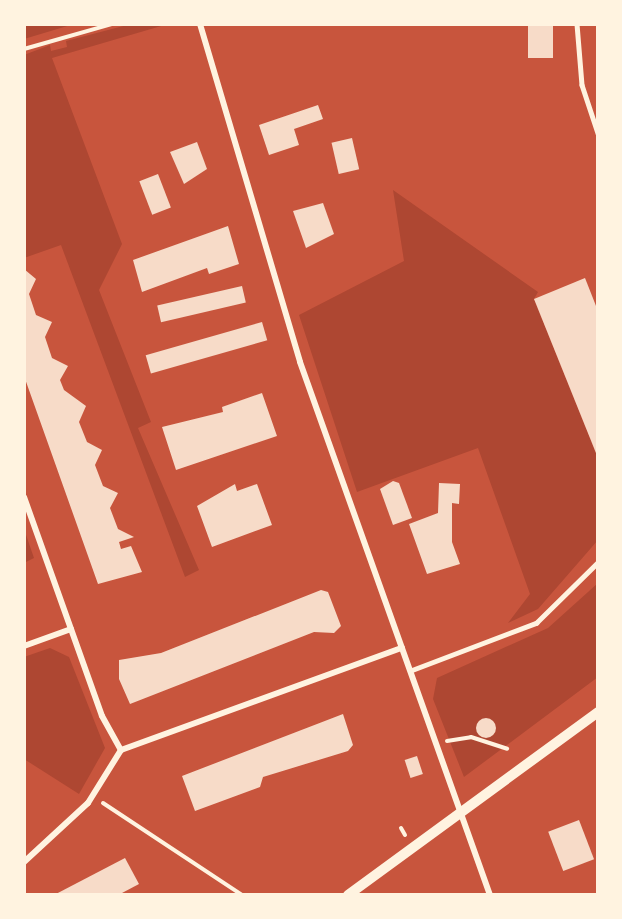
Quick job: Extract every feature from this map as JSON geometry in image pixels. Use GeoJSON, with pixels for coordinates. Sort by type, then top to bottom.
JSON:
{"type":"FeatureCollection","features":[{"type":"Feature","properties":{"kind":"street"},"geometry":{"type":"LineString","coordinates":[[200,24],[300,362],[402,648],[412,670],[490,895]]}},
{"type":"Feature","properties":{"kind":"street"},"geometry":{"type":"LineString","coordinates":[[24,497],[102,716],[121,750]]}},
{"type":"Feature","properties":{"kind":"street"},"geometry":{"type":"LineString","coordinates":[[24,646],[71,629]]}},
{"type":"Feature","properties":{"kind":"street"},"geometry":{"type":"LineString","coordinates":[[24,862],[93,795],[121,750],[402,648]]}},
{"type":"Feature","properties":{"kind":"street"},"geometry":{"type":"LineString","coordinates":[[348,895],[598,712]]}},
{"type":"Feature","properties":{"kind":"lane"},"geometry":{"type":"LineString","coordinates":[[577,24],[582,85],[598,133]]}},
{"type":"Feature","properties":{"kind":"lane"},"geometry":{"type":"LineString","coordinates":[[412,670],[536,623],[598,561]]}},
{"type":"Feature","properties":{"kind":"path"},"geometry":{"type":"LineString","coordinates":[[24,49],[112,24]]}},
{"type":"Feature","properties":{"kind":"path"},"geometry":{"type":"LineString","coordinates":[[438,743],[471,737],[507,749]]}},
{"type":"Feature","properties":{"kind":"path"},"geometry":{"type":"LineString","coordinates":[[93,795],[242,895]]}},
{"type":"Feature","properties":{"kind":"shaded area"},"geometry":{"type":"Polygon","coordinates":[[[24,24],[74,24],[24,39],[24,24]]]}},
{"type":"Feature","properties":{"kind":"shaded area"},"geometry":{"type":"Polygon","coordinates":[[[131,24],[168,24],[52,58],[122,244],[99,290],[151,422],[138,428],[199,570],[185,577],[61,245],[24,258],[24,55],[50,45],[51,51],[67,47],[66,41],[131,24]]]}},
{"type":"Feature","properties":{"kind":"shaded area"},"geometry":{"type":"Polygon","coordinates":[[[393,190],[538,292],[534,299],[598,458],[598,540],[538,609],[508,623],[530,594],[478,448],[357,492],[299,315],[404,261],[393,190]]]}},
{"type":"Feature","properties":{"kind":"shaded area"},"geometry":{"type":"Polygon","coordinates":[[[24,529],[34,558],[24,563],[24,529]]]}},
{"type":"Feature","properties":{"kind":"shaded area"},"geometry":{"type":"Polygon","coordinates":[[[598,583],[598,677],[464,777],[433,699],[437,678],[548,628],[598,583]]]}},
{"type":"Feature","properties":{"kind":"shaded area"},"geometry":{"type":"Polygon","coordinates":[[[50,648],[69,657],[105,748],[79,794],[24,759],[24,657],[50,648]]]}},
{"type":"Feature","properties":{"kind":"building"},"geometry":{"type":"Polygon","coordinates":[[[528,24],[553,24],[553,58],[528,58],[528,24]]]}},
{"type":"Feature","properties":{"kind":"building"},"geometry":{"type":"Polygon","coordinates":[[[318,105],[323,119],[294,129],[299,145],[269,155],[259,125],[318,105]]]}},
{"type":"Feature","properties":{"kind":"building"},"geometry":{"type":"Polygon","coordinates":[[[352,138],[359,169],[339,174],[332,143],[352,138]]]}},
{"type":"Feature","properties":{"kind":"building"},"geometry":{"type":"Polygon","coordinates":[[[197,142],[207,169],[184,184],[170,152],[197,142]]]}},
{"type":"Feature","properties":{"kind":"building"},"geometry":{"type":"Polygon","coordinates":[[[158,174],[171,208],[152,215],[139,181],[158,174]]]}},
{"type":"Feature","properties":{"kind":"building"},"geometry":{"type":"Polygon","coordinates":[[[323,203],[334,234],[306,248],[293,211],[323,203]]]}},
{"type":"Feature","properties":{"kind":"building"},"geometry":{"type":"Polygon","coordinates":[[[228,226],[239,264],[209,274],[207,268],[142,292],[133,260],[228,226]]]}},
{"type":"Feature","properties":{"kind":"building"},"geometry":{"type":"Polygon","coordinates":[[[24,269],[36,279],[29,294],[36,315],[52,322],[45,337],[52,358],[68,366],[60,380],[64,390],[86,406],[79,422],[87,442],[102,450],[95,465],[103,486],[118,493],[110,508],[118,529],[134,537],[119,542],[121,549],[131,546],[142,572],[98,584],[24,376],[24,269]]]}},
{"type":"Feature","properties":{"kind":"building"},"geometry":{"type":"Polygon","coordinates":[[[585,278],[598,311],[598,458],[534,299],[585,278]]]}},
{"type":"Feature","properties":{"kind":"building"},"geometry":{"type":"Polygon","coordinates":[[[242,286],[246,303],[161,322],[157,306],[242,286]]]}},
{"type":"Feature","properties":{"kind":"building"},"geometry":{"type":"Polygon","coordinates":[[[262,322],[267,340],[151,374],[146,355],[262,322]]]}},
{"type":"Feature","properties":{"kind":"building"},"geometry":{"type":"Polygon","coordinates":[[[262,393],[277,436],[176,470],[162,427],[223,412],[222,407],[262,393]]]}},
{"type":"Feature","properties":{"kind":"building"},"geometry":{"type":"Polygon","coordinates":[[[393,481],[399,483],[412,518],[393,525],[380,489],[393,481]]]}},
{"type":"Feature","properties":{"kind":"building"},"geometry":{"type":"Polygon","coordinates":[[[439,483],[460,484],[459,504],[452,503],[452,542],[460,564],[427,574],[409,524],[438,513],[439,483]]]}},
{"type":"Feature","properties":{"kind":"building"},"geometry":{"type":"Polygon","coordinates":[[[235,484],[237,491],[257,484],[272,525],[212,547],[197,506],[235,484]]]}},
{"type":"Feature","properties":{"kind":"building"},"geometry":{"type":"Polygon","coordinates":[[[321,590],[328,592],[341,626],[334,633],[314,632],[130,704],[119,679],[119,660],[161,653],[321,590]]]}},
{"type":"Feature","properties":{"kind":"building"},"geometry":{"type":"Polygon","coordinates":[[[343,714],[353,745],[348,751],[263,777],[260,787],[195,811],[182,776],[343,714]]]}},
{"type":"Feature","properties":{"kind":"building"},"geometry":{"type":"Polygon","coordinates":[[[486,718],[493,721],[496,728],[493,735],[486,738],[479,735],[476,728],[479,721],[486,718]]]}},
{"type":"Feature","properties":{"kind":"building"},"geometry":{"type":"Polygon","coordinates":[[[417,756],[423,774],[411,778],[405,760],[417,756]]]}},
{"type":"Feature","properties":{"kind":"building"},"geometry":{"type":"Polygon","coordinates":[[[579,820],[594,859],[563,871],[548,832],[579,820]]]}},
{"type":"Feature","properties":{"kind":"building"},"geometry":{"type":"Polygon","coordinates":[[[125,858],[139,884],[122,893],[54,895],[125,858]]]}}]}
